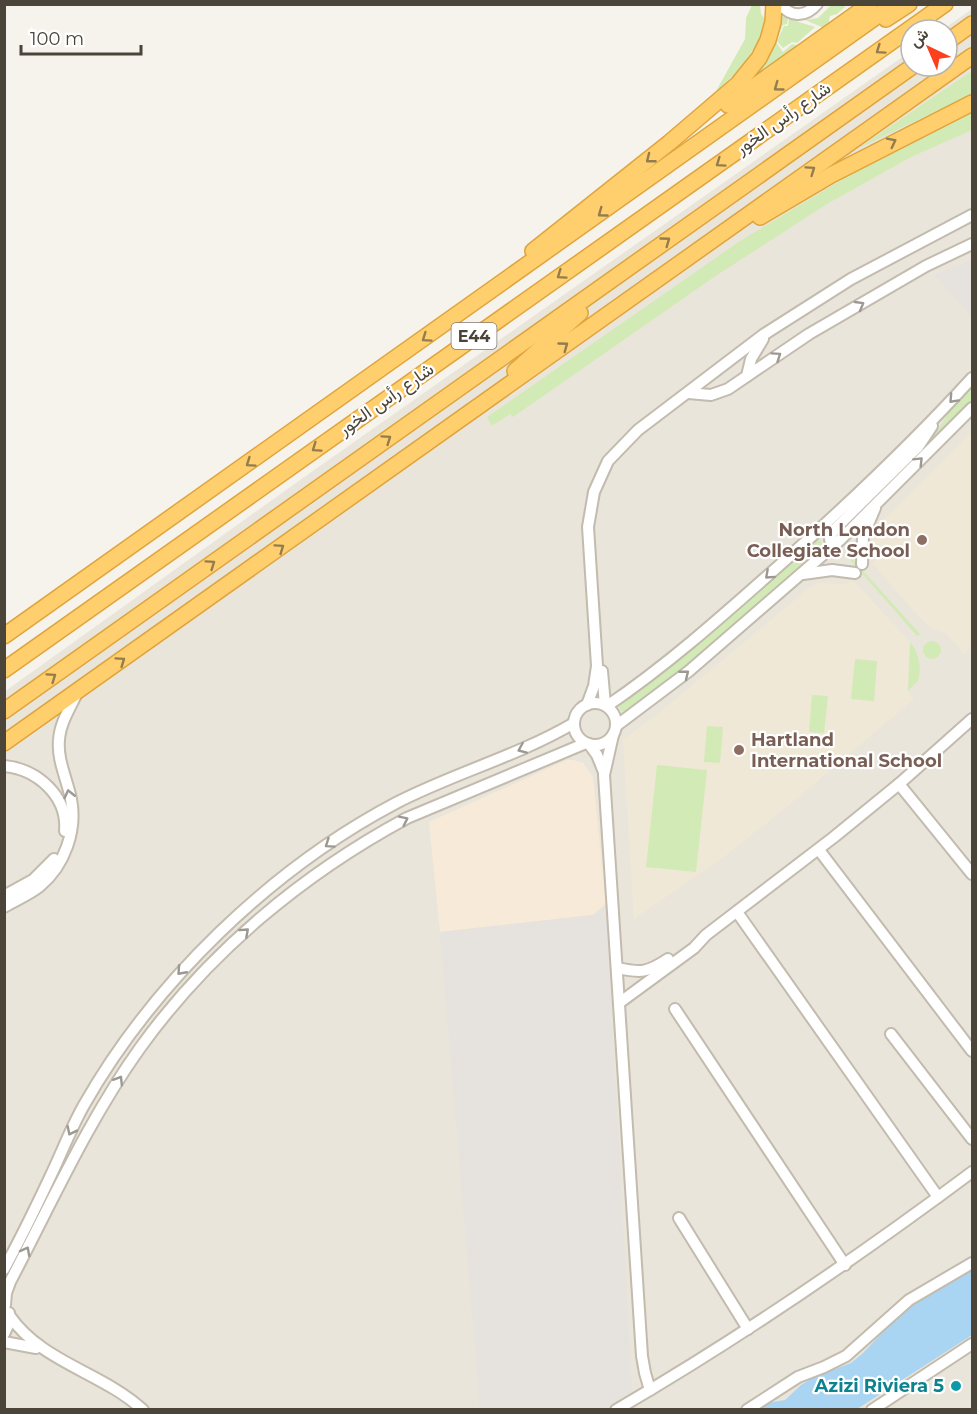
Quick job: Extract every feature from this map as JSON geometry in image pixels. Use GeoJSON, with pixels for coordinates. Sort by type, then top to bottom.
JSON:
{"type":"FeatureCollection","features":[{"type":"Feature","properties":{"kind":"highway"},"geometry":{"type":"LineString","coordinates":[[517,273],[535,249],[669,144],[729,92],[753,66],[764,49],[772,30],[774,4]]}},
{"type":"Feature","properties":{"kind":"highway"},"geometry":{"type":"LineString","coordinates":[[669,144],[693,131],[870,4]]}},
{"type":"Feature","properties":{"kind":"highway"},"geometry":{"type":"LineString","coordinates":[[4,636],[894,4]]}},
{"type":"Feature","properties":{"kind":"highway"},"geometry":{"type":"LineString","coordinates":[[799,72],[830,57],[909,4]]}},
{"type":"Feature","properties":{"kind":"highway","name":"شارع رأس الخور"},"geometry":{"type":"LineString","coordinates":[[4,670],[945,4]]}},
{"type":"Feature","properties":{"kind":"highway"},"geometry":{"type":"LineString","coordinates":[[959,33],[972,24]]}},
{"type":"Feature","properties":{"kind":"highway"},"geometry":{"type":"LineString","coordinates":[[4,743],[972,56]]}},
{"type":"Feature","properties":{"kind":"highway","name":"شارع رأس الخور"},"geometry":{"type":"LineString","coordinates":[[4,711],[899,76]]}},
{"type":"Feature","properties":{"kind":"highway"},"geometry":{"type":"LineString","coordinates":[[712,240],[740,229],[831,174],[972,103]]}},
{"type":"Feature","properties":{"kind":"highway"},"geometry":{"type":"LineString","coordinates":[[457,423],[633,265]]}},
{"type":"Feature","properties":{"kind":"highway"},"geometry":{"type":"LineString","coordinates":[[4,624],[26,610],[51,604]]}},
{"type":"Feature","properties":{"kind":"street"},"geometry":{"type":"LineString","coordinates":[[780,4],[787,11],[799,15],[808,13],[817,4]]}},
{"type":"Feature","properties":{"kind":"street"},"geometry":{"type":"LineString","coordinates":[[587,705],[594,686],[597,666],[588,527],[597,485],[604,466],[632,435],[770,330],[851,279],[972,215]]}},
{"type":"Feature","properties":{"kind":"street"},"geometry":{"type":"LineString","coordinates":[[688,393],[711,395],[728,389],[809,334],[926,266],[970,246]]}},
{"type":"Feature","properties":{"kind":"street"},"geometry":{"type":"LineString","coordinates":[[747,376],[753,354],[770,330]]}},
{"type":"Feature","properties":{"kind":"street"},"geometry":{"type":"LineString","coordinates":[[723,365],[720,378],[728,389]]}},
{"type":"Feature","properties":{"kind":"street"},"geometry":{"type":"LineString","coordinates":[[4,1334],[8,1328],[6,1293],[10,1282],[110,1096],[152,1033],[217,959],[269,911],[304,883],[381,832],[406,818],[588,743],[602,743],[800,574],[830,535],[918,447],[934,420],[972,378]]}},
{"type":"Feature","properties":{"kind":"street"},"geometry":{"type":"LineString","coordinates":[[650,1390],[642,1356],[604,775],[597,755],[578,735],[574,723],[578,712],[587,705],[594,703],[606,706],[663,665],[742,599],[877,502],[972,408]]}},
{"type":"Feature","properties":{"kind":"street"},"geometry":{"type":"LineString","coordinates":[[604,775],[615,730],[615,717],[606,706],[602,678],[594,535],[600,492],[614,455]]}},
{"type":"Feature","properties":{"kind":"street"},"geometry":{"type":"LineString","coordinates":[[800,574],[859,568],[863,536],[877,502]]}},
{"type":"Feature","properties":{"kind":"street"},"geometry":{"type":"LineString","coordinates":[[4,907],[46,881],[61,860],[68,844],[72,826],[72,807],[60,757],[59,740],[62,724],[77,692]]}},
{"type":"Feature","properties":{"kind":"street"},"geometry":{"type":"LineString","coordinates":[[619,1003],[694,948],[706,935],[819,850],[899,784],[972,719]]}},
{"type":"Feature","properties":{"kind":"street"},"geometry":{"type":"LineString","coordinates":[[4,1269],[67,1138],[93,1091],[153,1004],[212,939],[292,871],[370,818],[398,802],[547,738],[574,723]]}},
{"type":"Feature","properties":{"kind":"street"},"geometry":{"type":"LineString","coordinates":[[4,766],[25,770],[38,777],[62,808],[66,827],[61,846],[47,868],[33,880],[4,896]]}},
{"type":"Feature","properties":{"kind":"street"},"geometry":{"type":"LineString","coordinates":[[899,784],[972,874]]}},
{"type":"Feature","properties":{"kind":"street"},"geometry":{"type":"LineString","coordinates":[[819,850],[972,1051]]}},
{"type":"Feature","properties":{"kind":"street"},"geometry":{"type":"LineString","coordinates":[[737,912],[938,1197]]}},
{"type":"Feature","properties":{"kind":"street"},"geometry":{"type":"LineString","coordinates":[[617,968],[646,972],[706,935]]}},
{"type":"Feature","properties":{"kind":"street"},"geometry":{"type":"LineString","coordinates":[[675,1009],[845,1264]]}},
{"type":"Feature","properties":{"kind":"street"},"geometry":{"type":"LineString","coordinates":[[891,1034],[972,1139]]}},
{"type":"Feature","properties":{"kind":"street"},"geometry":{"type":"LineString","coordinates":[[616,1410],[748,1329],[845,1264],[972,1172]]}},
{"type":"Feature","properties":{"kind":"street"},"geometry":{"type":"LineString","coordinates":[[679,1218],[748,1329]]}},
{"type":"Feature","properties":{"kind":"street"},"geometry":{"type":"LineString","coordinates":[[747,1410],[798,1377],[846,1356],[894,1311],[972,1263]]}},
{"type":"Feature","properties":{"kind":"street"},"geometry":{"type":"LineString","coordinates":[[6,1308],[22,1332],[47,1352],[124,1395],[143,1410]]}},
{"type":"Feature","properties":{"kind":"street"},"geometry":{"type":"LineString","coordinates":[[4,1342],[27,1345],[47,1352]]}},
{"type":"Feature","properties":{"kind":"street"},"geometry":{"type":"LineString","coordinates":[[872,1410],[972,1344]]}},
{"type":"Feature","properties":{"kind":"shaded area"},"geometry":{"type":"Polygon","coordinates":[[[972,9],[972,1409],[5,1409],[4,692],[300,480],[899,59],[899,78],[959,78],[959,18],[972,9]]]}},
{"type":"Feature","properties":{"kind":"shaded area"},"geometry":{"type":"Polygon","coordinates":[[[972,260],[972,317],[934,275],[972,260]]]}},
{"type":"Feature","properties":{"kind":"shaded area","name":"North London Collegiate School"},"geometry":{"type":"Polygon","coordinates":[[[972,431],[972,645],[964,654],[946,633],[930,627],[918,616],[872,563],[877,557],[871,544],[875,528],[972,431]]]}},
{"type":"Feature","properties":{"kind":"shaded area","name":"Hartland International School"},"geometry":{"type":"Polygon","coordinates":[[[852,579],[910,642],[908,691],[914,699],[725,856],[634,919],[623,740],[659,713],[813,585],[846,584],[852,579]]]}},
{"type":"Feature","properties":{"kind":"shaded area"},"geometry":{"type":"Polygon","coordinates":[[[567,760],[583,763],[593,777],[606,904],[593,915],[440,932],[429,822],[567,760]]]}},
{"type":"Feature","properties":{"kind":"shaded area"},"geometry":{"type":"Polygon","coordinates":[[[606,904],[633,1409],[480,1409],[440,932],[593,915],[606,904]]]}},
{"type":"Feature","properties":{"kind":"green space"},"geometry":{"type":"Polygon","coordinates":[[[752,5],[760,5],[761,14],[766,20],[760,39],[741,68],[715,93],[745,39],[746,18],[752,5]]]}},
{"type":"Feature","properties":{"kind":"green space"},"geometry":{"type":"Polygon","coordinates":[[[831,5],[847,5],[837,14],[830,16],[828,26],[824,28],[805,20],[818,18],[831,5]]]}},
{"type":"Feature","properties":{"kind":"green space"},"geometry":{"type":"Polygon","coordinates":[[[780,15],[788,19],[776,42],[783,52],[792,44],[799,46],[751,80],[780,15]]]}},
{"type":"Feature","properties":{"kind":"green space"},"geometry":{"type":"Polygon","coordinates":[[[789,19],[815,27],[797,43],[792,42],[783,48],[777,41],[784,26],[788,26],[789,19]]]}},
{"type":"Feature","properties":{"kind":"green space"},"geometry":{"type":"Polygon","coordinates":[[[972,71],[972,94],[857,149],[972,71]]]}},
{"type":"Feature","properties":{"kind":"green space"},"geometry":{"type":"Polygon","coordinates":[[[972,112],[972,130],[911,157],[827,204],[714,277],[513,417],[510,414],[492,426],[487,417],[740,241],[860,169],[972,112]]]}},
{"type":"Feature","properties":{"kind":"green space"},"geometry":{"type":"Polygon","coordinates":[[[972,384],[972,400],[944,432],[847,525],[845,523],[935,434],[954,405],[972,384]]]}},
{"type":"Feature","properties":{"kind":"green space"},"geometry":{"type":"Polygon","coordinates":[[[819,540],[822,542],[821,549],[750,613],[627,712],[621,711],[619,707],[621,703],[695,645],[819,540]]]}},
{"type":"Feature","properties":{"kind":"green space"},"geometry":{"type":"Polygon","coordinates":[[[847,553],[920,634],[917,636],[845,554],[847,553]]]}},
{"type":"Feature","properties":{"kind":"green space"},"geometry":{"type":"Polygon","coordinates":[[[932,641],[938,644],[941,650],[938,656],[932,659],[926,656],[923,650],[926,644],[932,641]]]}},
{"type":"Feature","properties":{"kind":"green space"},"geometry":{"type":"Polygon","coordinates":[[[910,642],[917,654],[920,670],[918,680],[908,691],[910,642]]]}},
{"type":"Feature","properties":{"kind":"green space"},"geometry":{"type":"Polygon","coordinates":[[[855,659],[877,661],[874,701],[851,699],[855,659]]]}},
{"type":"Feature","properties":{"kind":"green space"},"geometry":{"type":"Polygon","coordinates":[[[812,695],[828,696],[824,733],[809,732],[812,695]]]}},
{"type":"Feature","properties":{"kind":"green space"},"geometry":{"type":"Polygon","coordinates":[[[707,726],[723,727],[720,763],[704,762],[707,726]]]}},
{"type":"Feature","properties":{"kind":"green space"},"geometry":{"type":"Polygon","coordinates":[[[657,765],[707,770],[696,872],[646,867],[657,765]]]}},
{"type":"Feature","properties":{"kind":"water"},"geometry":{"type":"Polygon","coordinates":[[[972,1269],[972,1335],[857,1409],[751,1410],[767,1403],[785,1400],[812,1378],[851,1363],[895,1319],[919,1300],[972,1269]]]}},
{"type":"Feature","properties":{"kind":"place","name":"North London Collegiate School"},"geometry":{"type":"Point","coordinates":[922,540]}},
{"type":"Feature","properties":{"kind":"place","name":"Hartland International School"},"geometry":{"type":"Point","coordinates":[739,750]}},
{"type":"Feature","properties":{"kind":"place","name":"Azizi Riviera 5"},"geometry":{"type":"Point","coordinates":[956,1386]}}]}
